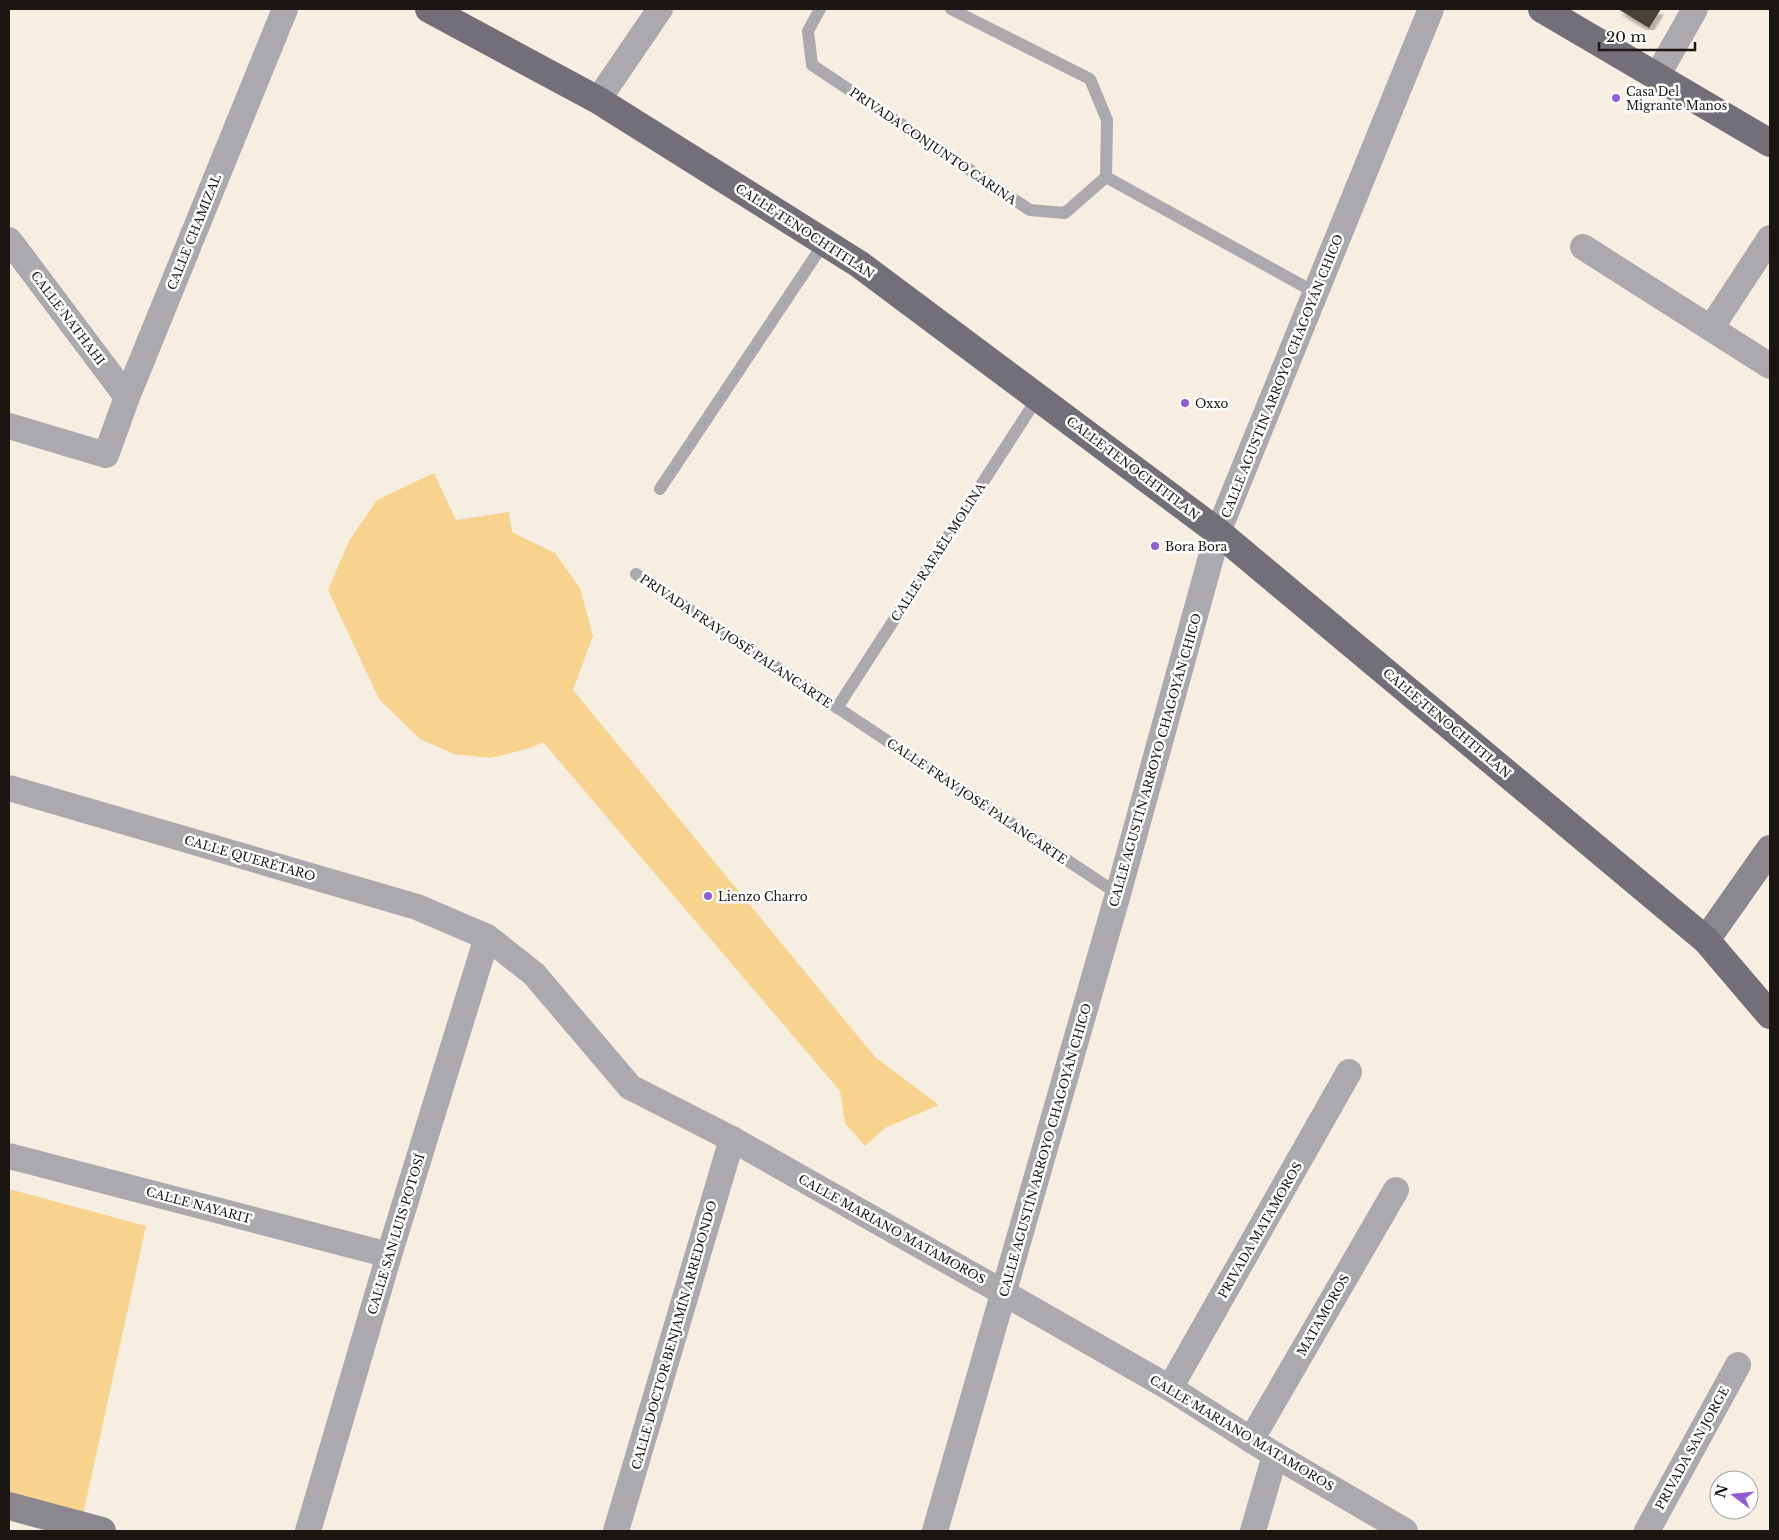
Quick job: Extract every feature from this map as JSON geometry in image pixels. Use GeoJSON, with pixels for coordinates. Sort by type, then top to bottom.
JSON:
{"type":"FeatureCollection","features":[{"type":"Feature","properties":{"kind":"main road","name":"CALLE TENOCHTITLAN"},"geometry":{"type":"LineString","coordinates":[[429,9],[598,100],[859,264],[1038,396],[1218,532],[1706,940],[1770,1015]]}},
{"type":"Feature","properties":{"kind":"main road"},"geometry":{"type":"LineString","coordinates":[[1542,9],[1770,143]]}},
{"type":"Feature","properties":{"kind":"street","name":"CALLE CHAMIZAL"},"geometry":{"type":"LineString","coordinates":[[9,426],[106,455],[127,397],[285,9]]}},
{"type":"Feature","properties":{"kind":"street"},"geometry":{"type":"LineString","coordinates":[[598,100],[660,9]]}},
{"type":"Feature","properties":{"kind":"street","name":"CALLE AGUSTÍN ARROYO CHAGOYÁN CHICO"},"geometry":{"type":"LineString","coordinates":[[935,1531],[1118,894],[1218,532],[1431,9]]}},
{"type":"Feature","properties":{"kind":"street"},"geometry":{"type":"LineString","coordinates":[[1657,76],[1695,9]]}},
{"type":"Feature","properties":{"kind":"street"},"geometry":{"type":"LineString","coordinates":[[1711,328],[1770,238]]}},
{"type":"Feature","properties":{"kind":"street","name":"CALLE NATHAHI"},"geometry":{"type":"LineString","coordinates":[[9,240],[127,397]]}},
{"type":"Feature","properties":{"kind":"street"},"geometry":{"type":"LineString","coordinates":[[1583,247],[1770,366]]}},
{"type":"Feature","properties":{"kind":"street","name":"CALLE QUERÉTARO"},"geometry":{"type":"LineString","coordinates":[[9,788],[417,907],[487,937]]}},
{"type":"Feature","properties":{"kind":"street"},"geometry":{"type":"LineString","coordinates":[[1706,940],[1770,849]]}},
{"type":"Feature","properties":{"kind":"street","name":"CALLE MARIANO MATAMOROS"},"geometry":{"type":"LineString","coordinates":[[487,937],[534,974],[630,1087],[732,1139],[1170,1388],[1275,1455],[1405,1531]]}},
{"type":"Feature","properties":{"kind":"street","name":"CALLE SAN LUIS POTOSÍ"},"geometry":{"type":"LineString","coordinates":[[308,1531],[487,937]]}},
{"type":"Feature","properties":{"kind":"street","name":"PRIVADA MATAMOROS"},"geometry":{"type":"LineString","coordinates":[[1170,1388],[1349,1072]]}},
{"type":"Feature","properties":{"kind":"street","name":"CALLE DOCTOR BENJAMÍN ARREDONDO"},"geometry":{"type":"LineString","coordinates":[[616,1531],[732,1139]]}},
{"type":"Feature","properties":{"kind":"street","name":"CALLE NAYARIT"},"geometry":{"type":"LineString","coordinates":[[9,1156],[390,1255]]}},
{"type":"Feature","properties":{"kind":"street","name":"MATAMOROS"},"geometry":{"type":"LineString","coordinates":[[1251,1440],[1396,1190]]}},
{"type":"Feature","properties":{"kind":"street","name":"PRIVADA SAN JORGE"},"geometry":{"type":"LineString","coordinates":[[1646,1531],[1738,1365]]}},
{"type":"Feature","properties":{"kind":"street"},"geometry":{"type":"LineString","coordinates":[[1253,1531],[1275,1455]]}},
{"type":"Feature","properties":{"kind":"street"},"geometry":{"type":"LineString","coordinates":[[9,1506],[102,1531]]}},
{"type":"Feature","properties":{"kind":"lane","name":"PRIVADA CONJUNTO CARINA"},"geometry":{"type":"LineString","coordinates":[[820,9],[808,31],[812,65],[1030,210],[1065,213],[1106,177]]}},
{"type":"Feature","properties":{"kind":"lane"},"geometry":{"type":"LineString","coordinates":[[951,9],[1090,79],[1108,120],[1106,177],[1316,293]]}},
{"type":"Feature","properties":{"kind":"lane"},"geometry":{"type":"LineString","coordinates":[[660,489],[824,243]]}},
{"type":"Feature","properties":{"kind":"lane","name":"CALLE RAFAÉL MOLINA"},"geometry":{"type":"LineString","coordinates":[[837,708],[1038,396]]}},
{"type":"Feature","properties":{"kind":"lane","name":"PRIVADA FRAY JOSÉ PALANCARTE"},"geometry":{"type":"LineString","coordinates":[[636,574],[837,708]]}},
{"type":"Feature","properties":{"kind":"lane","name":"CALLE FRAY JOSÉ PALANCARTE"},"geometry":{"type":"LineString","coordinates":[[837,708],[1118,894]]}},
{"type":"Feature","properties":{"kind":"shaded area","name":"Lienzo Charro"},"geometry":{"type":"Polygon","coordinates":[[[434,473],[456,520],[509,512],[512,532],[555,553],[580,588],[593,636],[573,690],[875,1057],[939,1105],[885,1128],[865,1146],[845,1123],[840,1091],[543,742],[530,748],[491,758],[454,754],[420,739],[379,699],[328,590],[349,541],[377,500],[434,473]]]}},
{"type":"Feature","properties":{"kind":"shaded area"},"geometry":{"type":"Polygon","coordinates":[[[9,1189],[146,1226],[81,1524],[9,1503],[9,1189]]]}},
{"type":"Feature","properties":{"kind":"building"},"geometry":{"type":"Polygon","coordinates":[[[1618,9],[1661,9],[1649,28],[1618,9]]]}},
{"type":"Feature","properties":{"kind":"place","name":"Casa Del Migrante Manos"},"geometry":{"type":"Point","coordinates":[1616,98]}},
{"type":"Feature","properties":{"kind":"place","name":"Oxxo"},"geometry":{"type":"Point","coordinates":[1185,403]}},
{"type":"Feature","properties":{"kind":"place","name":"Bora Bora"},"geometry":{"type":"Point","coordinates":[1155,546]}},
{"type":"Feature","properties":{"kind":"place","name":"Lienzo Charro"},"geometry":{"type":"Point","coordinates":[708,896]}}]}
